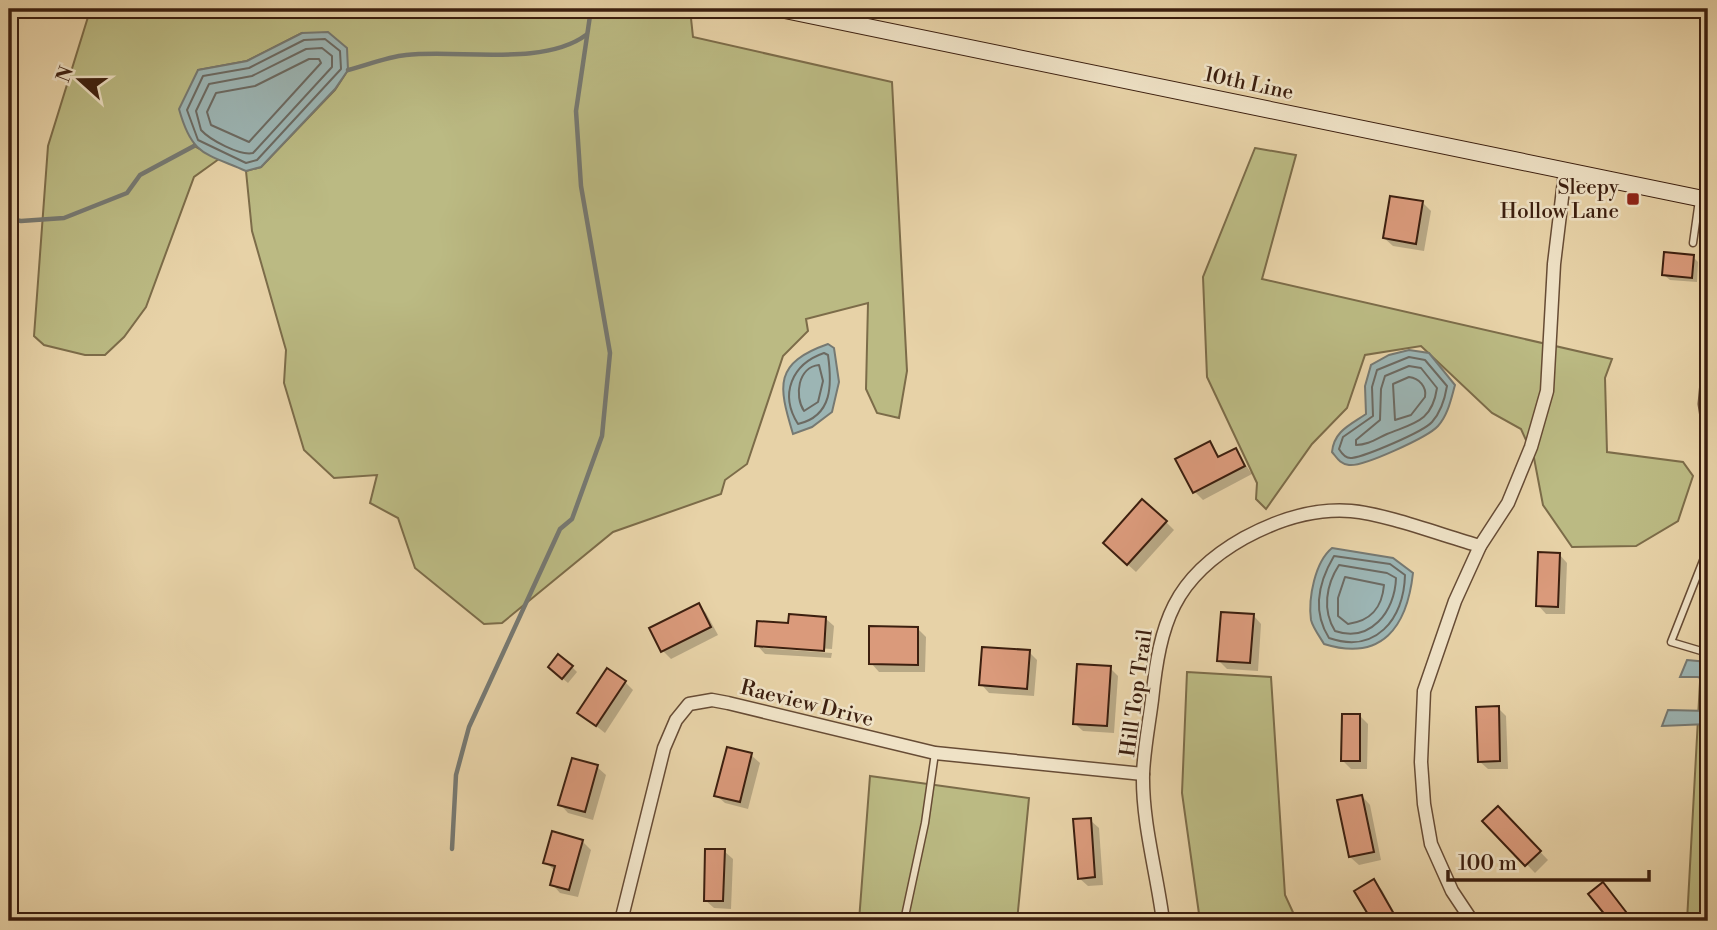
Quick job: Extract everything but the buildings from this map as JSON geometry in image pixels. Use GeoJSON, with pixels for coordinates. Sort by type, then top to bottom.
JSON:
{"type":"FeatureCollection","features":[{"type":"Feature","properties":{"kind":"main road","name":"10th Line"},"geometry":{"type":"LineString","coordinates":[[780,9],[1227,99],[1565,173],[1704,199]]}},
{"type":"Feature","properties":{"kind":"street"},"geometry":{"type":"LineString","coordinates":[[1472,921],[1452,891],[1431,844],[1424,804],[1421,721],[1424,691],[1455,601],[1479,546],[1508,503],[1531,447],[1547,391],[1553,264],[1565,173]]}},
{"type":"Feature","properties":{"kind":"street","name":"Hill Top Trail"},"geometry":{"type":"LineString","coordinates":[[1163,921],[1147,828],[1143,775],[1157,650],[1170,610],[1201,569],[1219,552],[1282,519],[1327,512],[1353,511],[1479,546]]}},
{"type":"Feature","properties":{"kind":"street","name":"Raeview Drive"},"geometry":{"type":"LineString","coordinates":[[621,921],[664,748],[676,720],[689,704],[712,700],[728,702],[935,754],[1143,775]]}},
{"type":"Feature","properties":{"kind":"lane"},"geometry":{"type":"LineString","coordinates":[[1693,243],[1704,199]]}},
{"type":"Feature","properties":{"kind":"lane"},"geometry":{"type":"LineString","coordinates":[[1708,342],[1703,404],[1708,444]]}},
{"type":"Feature","properties":{"kind":"lane"},"geometry":{"type":"LineString","coordinates":[[1708,548],[1671,642],[1708,653]]}},
{"type":"Feature","properties":{"kind":"lane"},"geometry":{"type":"LineString","coordinates":[[904,921],[925,823],[935,754]]}},
{"type":"Feature","properties":{"kind":"shaded area"},"geometry":{"type":"Polygon","coordinates":[[[105,9],[690,9],[693,37],[892,82],[907,371],[899,418],[877,413],[866,389],[868,303],[806,319],[808,331],[783,356],[747,464],[725,480],[721,494],[613,532],[502,623],[484,624],[415,568],[398,518],[370,503],[377,475],[334,478],[304,450],[284,383],[286,350],[252,231],[246,171],[261,167],[335,90],[348,70],[302,33],[247,61],[198,70],[194,146],[219,159],[194,177],[146,307],[124,337],[105,355],[85,355],[44,345],[34,336],[48,146],[88,17],[105,9]]]}},
{"type":"Feature","properties":{"kind":"shaded area"},"geometry":{"type":"Polygon","coordinates":[[[1255,148],[1296,155],[1262,279],[1612,359],[1605,378],[1607,452],[1683,462],[1693,476],[1678,521],[1636,546],[1572,547],[1543,505],[1534,458],[1521,429],[1492,413],[1421,346],[1365,355],[1347,408],[1312,444],[1266,509],[1256,499],[1257,483],[1207,377],[1203,277],[1255,148]]]}},
{"type":"Feature","properties":{"kind":"shaded area"},"geometry":{"type":"Polygon","coordinates":[[[1708,535],[1708,921],[1687,921],[1708,535]]]}},
{"type":"Feature","properties":{"kind":"shaded area"},"geometry":{"type":"Polygon","coordinates":[[[1187,672],[1271,677],[1285,895],[1297,921],[1200,921],[1182,793],[1187,672]]]}},
{"type":"Feature","properties":{"kind":"shaded area"},"geometry":{"type":"Polygon","coordinates":[[[870,776],[1029,798],[1017,921],[859,921],[870,776]]]}},
{"type":"Feature","properties":{"kind":"water"},"geometry":{"type":"Polygon","coordinates":[[[328,32],[347,48],[348,70],[335,89],[261,167],[246,171],[210,156],[195,145],[179,109],[198,70],[247,61],[302,33],[328,32]]]}},
{"type":"Feature","properties":{"kind":"water"},"geometry":{"type":"Polygon","coordinates":[[[828,344],[834,348],[839,382],[832,412],[812,427],[793,434],[783,389],[785,378],[789,368],[798,359],[828,344]]]}},
{"type":"Feature","properties":{"kind":"water"},"geometry":{"type":"Polygon","coordinates":[[[1409,350],[1429,353],[1455,385],[1444,417],[1432,431],[1395,450],[1356,464],[1343,463],[1332,452],[1333,445],[1344,429],[1366,414],[1365,386],[1371,365],[1389,355],[1409,350]]]}},
{"type":"Feature","properties":{"kind":"water"},"geometry":{"type":"Polygon","coordinates":[[[1332,548],[1393,558],[1413,573],[1405,609],[1388,636],[1376,644],[1362,648],[1344,648],[1324,644],[1313,626],[1310,611],[1314,581],[1321,562],[1332,548]]]}},
{"type":"Feature","properties":{"kind":"water"},"geometry":{"type":"Polygon","coordinates":[[[1687,660],[1708,662],[1708,681],[1698,677],[1680,677],[1687,660]]]}},
{"type":"Feature","properties":{"kind":"water"},"geometry":{"type":"Polygon","coordinates":[[[1668,710],[1708,711],[1708,724],[1662,726],[1668,710]]]}},
{"type":"Feature","properties":{"kind":"waterway"},"geometry":{"type":"LineString","coordinates":[[452,849],[456,775],[469,727],[560,529],[572,519],[602,436],[610,353],[581,186],[576,111],[591,9]]}},
{"type":"Feature","properties":{"kind":"waterway"},"geometry":{"type":"LineString","coordinates":[[348,70],[406,55],[499,55],[547,51],[568,45],[586,35]]}},
{"type":"Feature","properties":{"kind":"waterway"},"geometry":{"type":"LineString","coordinates":[[9,219],[21,221],[64,218],[127,193],[140,175],[194,146]]}},
{"type":"Feature","properties":{"kind":"place","name":"Sleepy Hollow Lane"},"geometry":{"type":"Point","coordinates":[1633,199]}}]}
